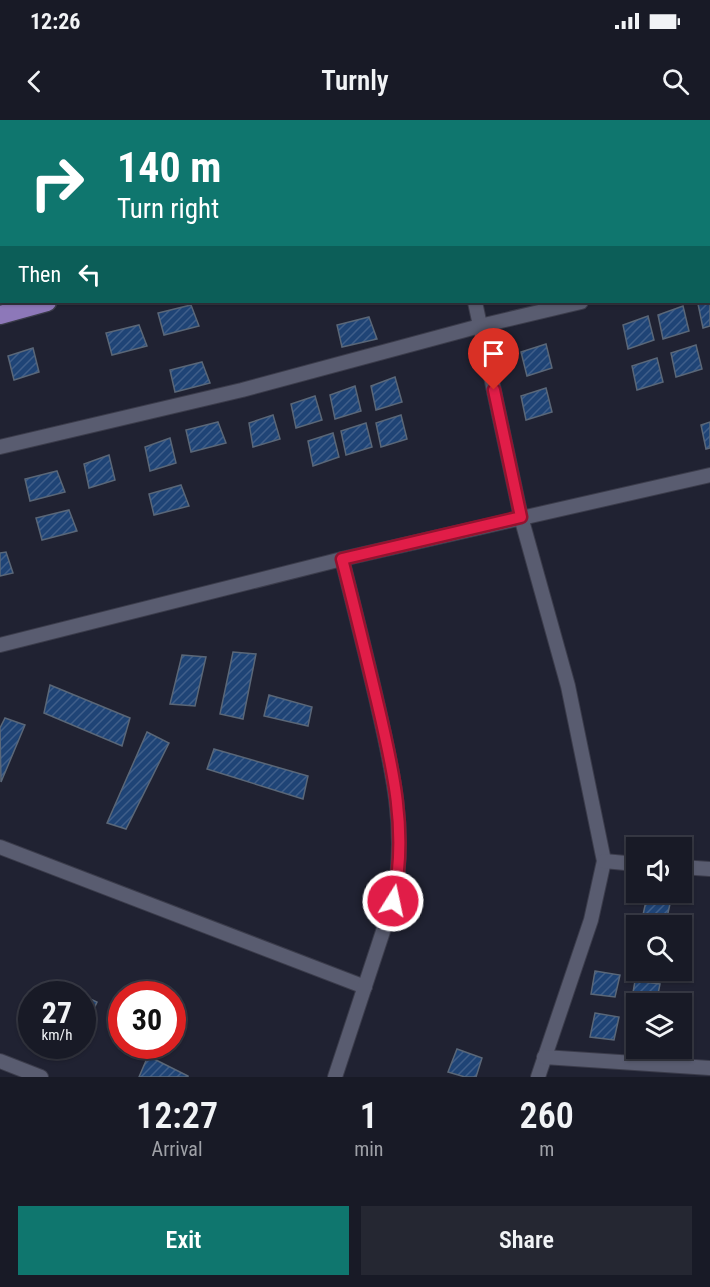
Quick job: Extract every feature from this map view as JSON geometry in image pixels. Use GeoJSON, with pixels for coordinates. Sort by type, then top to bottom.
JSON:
{"type":"FeatureCollection","features":[{"type":"Feature","properties":{"kind":"main road"},"geometry":{"type":"LineString","coordinates":[[0,315],[43,303]]}},
{"type":"Feature","properties":{"kind":"street"},"geometry":{"type":"LineString","coordinates":[[475,303],[521,517],[568,686],[604,861],[591,920],[538,1077]]}},
{"type":"Feature","properties":{"kind":"street"},"geometry":{"type":"LineString","coordinates":[[0,447],[242,390],[480,326],[577,303]]}},
{"type":"Feature","properties":{"kind":"street"},"geometry":{"type":"LineString","coordinates":[[0,645],[342,559],[710,475]]}},
{"type":"Feature","properties":{"kind":"street"},"geometry":{"type":"LineString","coordinates":[[335,1077],[399,878],[399,825],[389,754],[342,559]]}},
{"type":"Feature","properties":{"kind":"street"},"geometry":{"type":"LineString","coordinates":[[0,847],[365,987]]}},
{"type":"Feature","properties":{"kind":"street"},"geometry":{"type":"LineString","coordinates":[[604,861],[626,863]]}},
{"type":"Feature","properties":{"kind":"street"},"geometry":{"type":"LineString","coordinates":[[692,868],[710,869]]}},
{"type":"Feature","properties":{"kind":"street"},"geometry":{"type":"LineString","coordinates":[[544,1057],[710,1068]]}},
{"type":"Feature","properties":{"kind":"street"},"geometry":{"type":"LineString","coordinates":[[0,1061],[41,1077]]}},
{"type":"Feature","properties":{"kind":"building"},"geometry":{"type":"Polygon","coordinates":[[[710,303],[710,326],[703,328],[698,304],[710,303]]]}},
{"type":"Feature","properties":{"kind":"building"},"geometry":{"type":"Polygon","coordinates":[[[191,305],[199,326],[164,335],[158,313],[191,305]]]}},
{"type":"Feature","properties":{"kind":"building"},"geometry":{"type":"Polygon","coordinates":[[[683,306],[689,331],[663,339],[658,315],[683,306]]]}},
{"type":"Feature","properties":{"kind":"building"},"geometry":{"type":"Polygon","coordinates":[[[648,316],[654,340],[628,349],[623,325],[648,316]]]}},
{"type":"Feature","properties":{"kind":"building"},"geometry":{"type":"Polygon","coordinates":[[[369,317],[377,339],[342,347],[337,325],[369,317]]]}},
{"type":"Feature","properties":{"kind":"building"},"geometry":{"type":"Polygon","coordinates":[[[139,325],[147,346],[112,355],[106,333],[139,325]]]}},
{"type":"Feature","properties":{"kind":"building"},"geometry":{"type":"Polygon","coordinates":[[[546,344],[552,368],[527,376],[521,352],[546,344]]]}},
{"type":"Feature","properties":{"kind":"building"},"geometry":{"type":"Polygon","coordinates":[[[696,345],[702,369],[676,377],[671,353],[696,345]]]}},
{"type":"Feature","properties":{"kind":"building"},"geometry":{"type":"Polygon","coordinates":[[[33,348],[39,372],[14,380],[8,356],[33,348]]]}},
{"type":"Feature","properties":{"kind":"building"},"geometry":{"type":"Polygon","coordinates":[[[657,358],[663,382],[637,390],[632,366],[657,358]]]}},
{"type":"Feature","properties":{"kind":"building"},"geometry":{"type":"Polygon","coordinates":[[[202,362],[210,383],[175,392],[170,370],[202,362]]]}},
{"type":"Feature","properties":{"kind":"building"},"geometry":{"type":"Polygon","coordinates":[[[395,377],[402,402],[376,410],[371,386],[395,377]]]}},
{"type":"Feature","properties":{"kind":"building"},"geometry":{"type":"Polygon","coordinates":[[[355,386],[361,411],[335,419],[330,395],[355,386]]]}},
{"type":"Feature","properties":{"kind":"building"},"geometry":{"type":"Polygon","coordinates":[[[546,388],[552,412],[526,420],[521,396],[546,388]]]}},
{"type":"Feature","properties":{"kind":"building"},"geometry":{"type":"Polygon","coordinates":[[[315,396],[322,420],[296,428],[291,404],[315,396]]]}},
{"type":"Feature","properties":{"kind":"building"},"geometry":{"type":"Polygon","coordinates":[[[273,415],[280,439],[253,447],[249,423],[273,415]]]}},
{"type":"Feature","properties":{"kind":"building"},"geometry":{"type":"Polygon","coordinates":[[[401,415],[407,439],[381,447],[376,423],[401,415]]]}},
{"type":"Feature","properties":{"kind":"building"},"geometry":{"type":"Polygon","coordinates":[[[218,422],[226,443],[191,452],[186,430],[218,422]]]}},
{"type":"Feature","properties":{"kind":"building"},"geometry":{"type":"Polygon","coordinates":[[[710,422],[710,448],[706,449],[701,425],[710,422]]]}},
{"type":"Feature","properties":{"kind":"building"},"geometry":{"type":"Polygon","coordinates":[[[366,423],[372,447],[346,455],[341,431],[366,423]]]}},
{"type":"Feature","properties":{"kind":"building"},"geometry":{"type":"Polygon","coordinates":[[[333,433],[339,457],[313,466],[308,441],[333,433]]]}},
{"type":"Feature","properties":{"kind":"building"},"geometry":{"type":"Polygon","coordinates":[[[170,438],[176,463],[150,471],[145,447],[170,438]]]}},
{"type":"Feature","properties":{"kind":"building"},"geometry":{"type":"Polygon","coordinates":[[[109,455],[115,480],[89,488],[84,464],[109,455]]]}},
{"type":"Feature","properties":{"kind":"building"},"geometry":{"type":"Polygon","coordinates":[[[57,471],[65,492],[30,501],[25,479],[57,471]]]}},
{"type":"Feature","properties":{"kind":"building"},"geometry":{"type":"Polygon","coordinates":[[[181,485],[189,506],[154,515],[149,494],[181,485]]]}},
{"type":"Feature","properties":{"kind":"building"},"geometry":{"type":"Polygon","coordinates":[[[69,510],[77,531],[42,540],[36,518],[69,510]]]}},
{"type":"Feature","properties":{"kind":"building"},"geometry":{"type":"Polygon","coordinates":[[[6,552],[13,573],[0,576],[0,553],[6,552]]]}},
{"type":"Feature","properties":{"kind":"building"},"geometry":{"type":"Polygon","coordinates":[[[233,652],[256,654],[243,719],[220,714],[233,652]]]}},
{"type":"Feature","properties":{"kind":"building"},"geometry":{"type":"Polygon","coordinates":[[[182,655],[206,657],[195,706],[170,704],[182,655]]]}},
{"type":"Feature","properties":{"kind":"building"},"geometry":{"type":"Polygon","coordinates":[[[50,685],[130,718],[122,746],[44,713],[50,685]]]}},
{"type":"Feature","properties":{"kind":"building"},"geometry":{"type":"Polygon","coordinates":[[[269,695],[312,707],[308,726],[264,716],[269,695]]]}},
{"type":"Feature","properties":{"kind":"building"},"geometry":{"type":"Polygon","coordinates":[[[5,718],[25,725],[1,782],[0,728],[5,718]]]}},
{"type":"Feature","properties":{"kind":"building"},"geometry":{"type":"Polygon","coordinates":[[[147,732],[169,743],[126,829],[107,823],[147,732]]]}},
{"type":"Feature","properties":{"kind":"building"},"geometry":{"type":"Polygon","coordinates":[[[214,749],[308,776],[303,799],[207,769],[214,749]]]}},
{"type":"Feature","properties":{"kind":"building"},"geometry":{"type":"Polygon","coordinates":[[[646,903],[670,904],[668,915],[643,915],[646,903]]]}},
{"type":"Feature","properties":{"kind":"building"},"geometry":{"type":"Polygon","coordinates":[[[595,971],[620,975],[615,997],[591,994],[595,971]]]}},
{"type":"Feature","properties":{"kind":"building"},"geometry":{"type":"Polygon","coordinates":[[[635,981],[660,984],[658,993],[633,993],[635,981]]]}},
{"type":"Feature","properties":{"kind":"building"},"geometry":{"type":"Polygon","coordinates":[[[595,1013],[619,1017],[614,1040],[590,1037],[595,1013]]]}},
{"type":"Feature","properties":{"kind":"building"},"geometry":{"type":"Polygon","coordinates":[[[457,1049],[482,1058],[476,1077],[465,1077],[448,1072],[457,1049]]]}},
{"type":"Feature","properties":{"kind":"building"},"geometry":{"type":"Polygon","coordinates":[[[147,1059],[154,1059],[188,1076],[188,1077],[139,1077],[147,1059]]]}},
{"type":"Feature","properties":{"kind":"route"},"geometry":{"type":"LineString","coordinates":[[393,901],[399,878],[397,799],[370,670],[342,559],[521,517],[494,390]]}}]}
